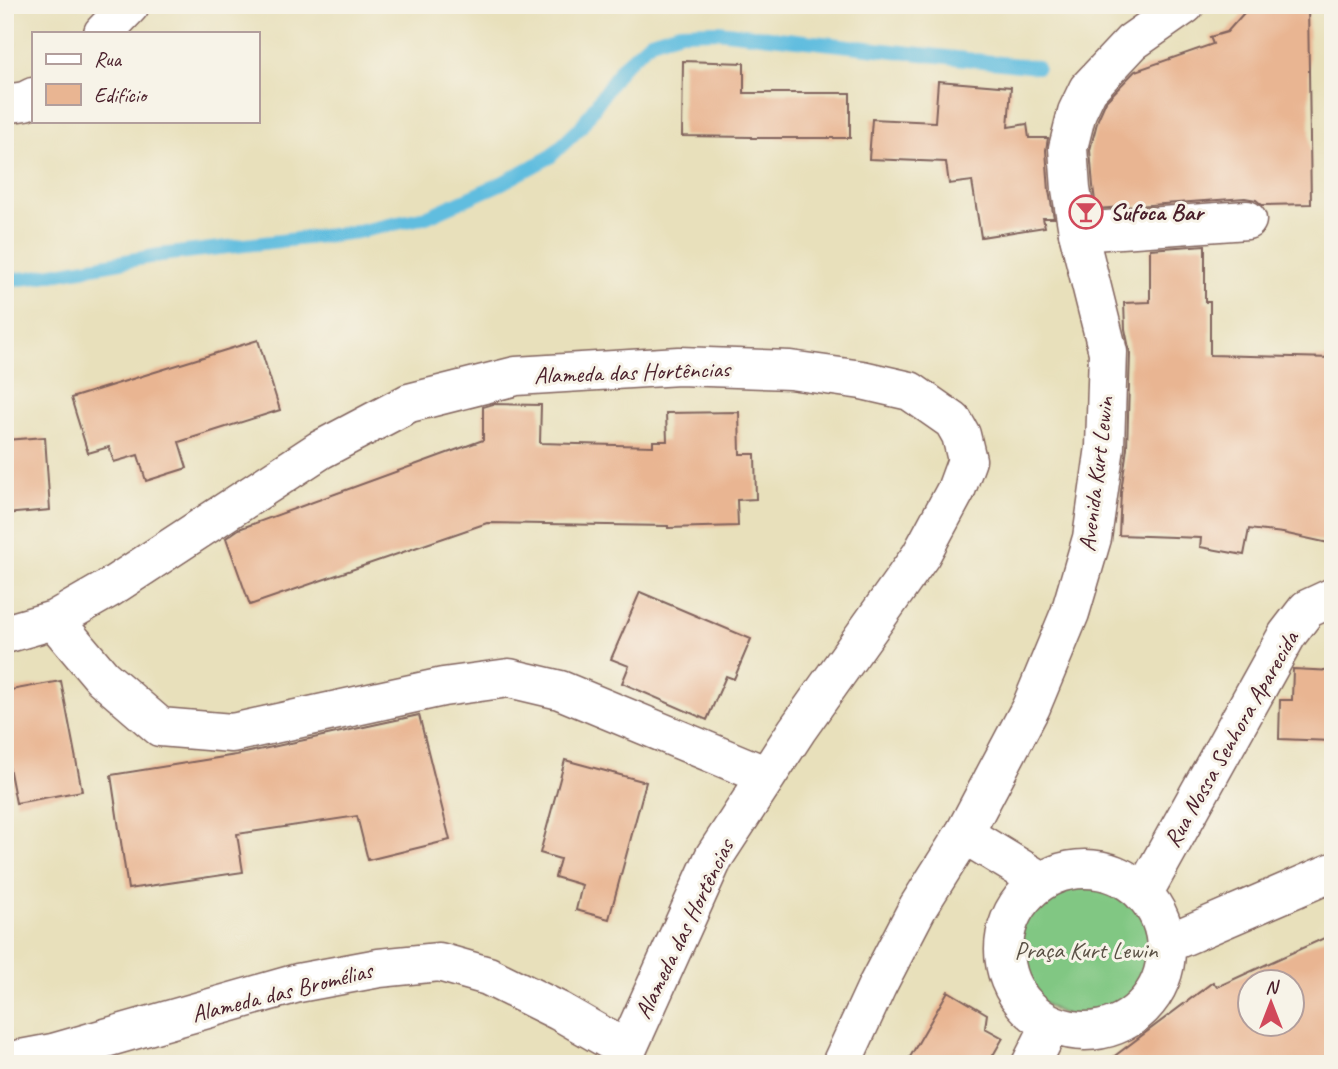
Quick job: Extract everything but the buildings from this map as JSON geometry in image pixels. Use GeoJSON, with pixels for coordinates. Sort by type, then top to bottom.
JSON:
{"type":"FeatureCollection","features":[{"type":"Feature","properties":{"kind":"street"},"geometry":{"type":"LineString","coordinates":[[104,32],[130,5]]}},
{"type":"Feature","properties":{"kind":"street","name":"Avenida Kurt Lewin"},"geometry":{"type":"LineString","coordinates":[[841,1064],[918,907],[964,834],[1031,707],[1070,613],[1093,538],[1105,447],[1108,352],[1078,232],[1068,148],[1077,112],[1088,89],[1132,42],[1185,5]]}},
{"type":"Feature","properties":{"kind":"street"},"geometry":{"type":"LineString","coordinates":[[5,104],[32,98]]}},
{"type":"Feature","properties":{"kind":"street"},"geometry":{"type":"LineString","coordinates":[[1078,232],[1247,220]]}},
{"type":"Feature","properties":{"kind":"street","name":"Alameda das Hortências"},"geometry":{"type":"LineString","coordinates":[[5,634],[54,620],[108,589],[320,450],[409,403],[516,376],[679,366],[790,370],[862,380],[910,391],[953,421],[961,435],[967,460],[956,490],[920,555],[797,730],[714,857],[626,1057]]}},
{"type":"Feature","properties":{"kind":"street","name":"Rua Nossa Senhora Aparecida"},"geometry":{"type":"LineString","coordinates":[[1143,894],[1287,635],[1307,609],[1333,597]]}},
{"type":"Feature","properties":{"kind":"street"},"geometry":{"type":"LineString","coordinates":[[54,620],[102,677],[160,727],[232,733],[443,687],[509,678],[560,690],[767,776]]}},
{"type":"Feature","properties":{"kind":"street"},"geometry":{"type":"LineString","coordinates":[[964,834],[1041,881]]}},
{"type":"Feature","properties":{"kind":"street"},"geometry":{"type":"LineString","coordinates":[[1095,870],[1121,877],[1143,894],[1159,916],[1166,944],[1164,968],[1156,990],[1141,1009],[1121,1023],[1098,1030],[1074,1030],[1051,1024],[1030,1011],[1014,991],[1005,968],[1003,943],[1009,919],[1022,898],[1041,881],[1067,871],[1095,870]]}},
{"type":"Feature","properties":{"kind":"street"},"geometry":{"type":"LineString","coordinates":[[1166,944],[1333,872]]}},
{"type":"Feature","properties":{"kind":"street","name":"Alameda das Bromélias"},"geometry":{"type":"LineString","coordinates":[[5,1062],[53,1053],[298,984],[379,968],[439,962],[488,976],[559,1011],[626,1057]]}},
{"type":"Feature","properties":{"kind":"street"},"geometry":{"type":"LineString","coordinates":[[1031,1064],[1051,1024]]}},
{"type":"Feature","properties":{"kind":"green space","name":"Praça Kurt Lewin"},"geometry":{"type":"Polygon","coordinates":[[[1085,883],[1111,888],[1132,903],[1147,924],[1152,950],[1147,976],[1132,997],[1111,1012],[1085,1017],[1059,1012],[1038,997],[1023,976],[1018,950],[1023,924],[1038,903],[1059,888],[1085,883]]]}},
{"type":"Feature","properties":{"kind":"waterway"},"geometry":{"type":"LineString","coordinates":[[5,280],[160,255],[357,232],[426,217],[502,183],[550,157],[580,128],[622,67],[651,41],[680,32],[717,31],[1037,67]]}},
{"type":"Feature","properties":{"kind":"place","name":"Sufoca Bar"},"geometry":{"type":"Point","coordinates":[1086,212]}}]}
